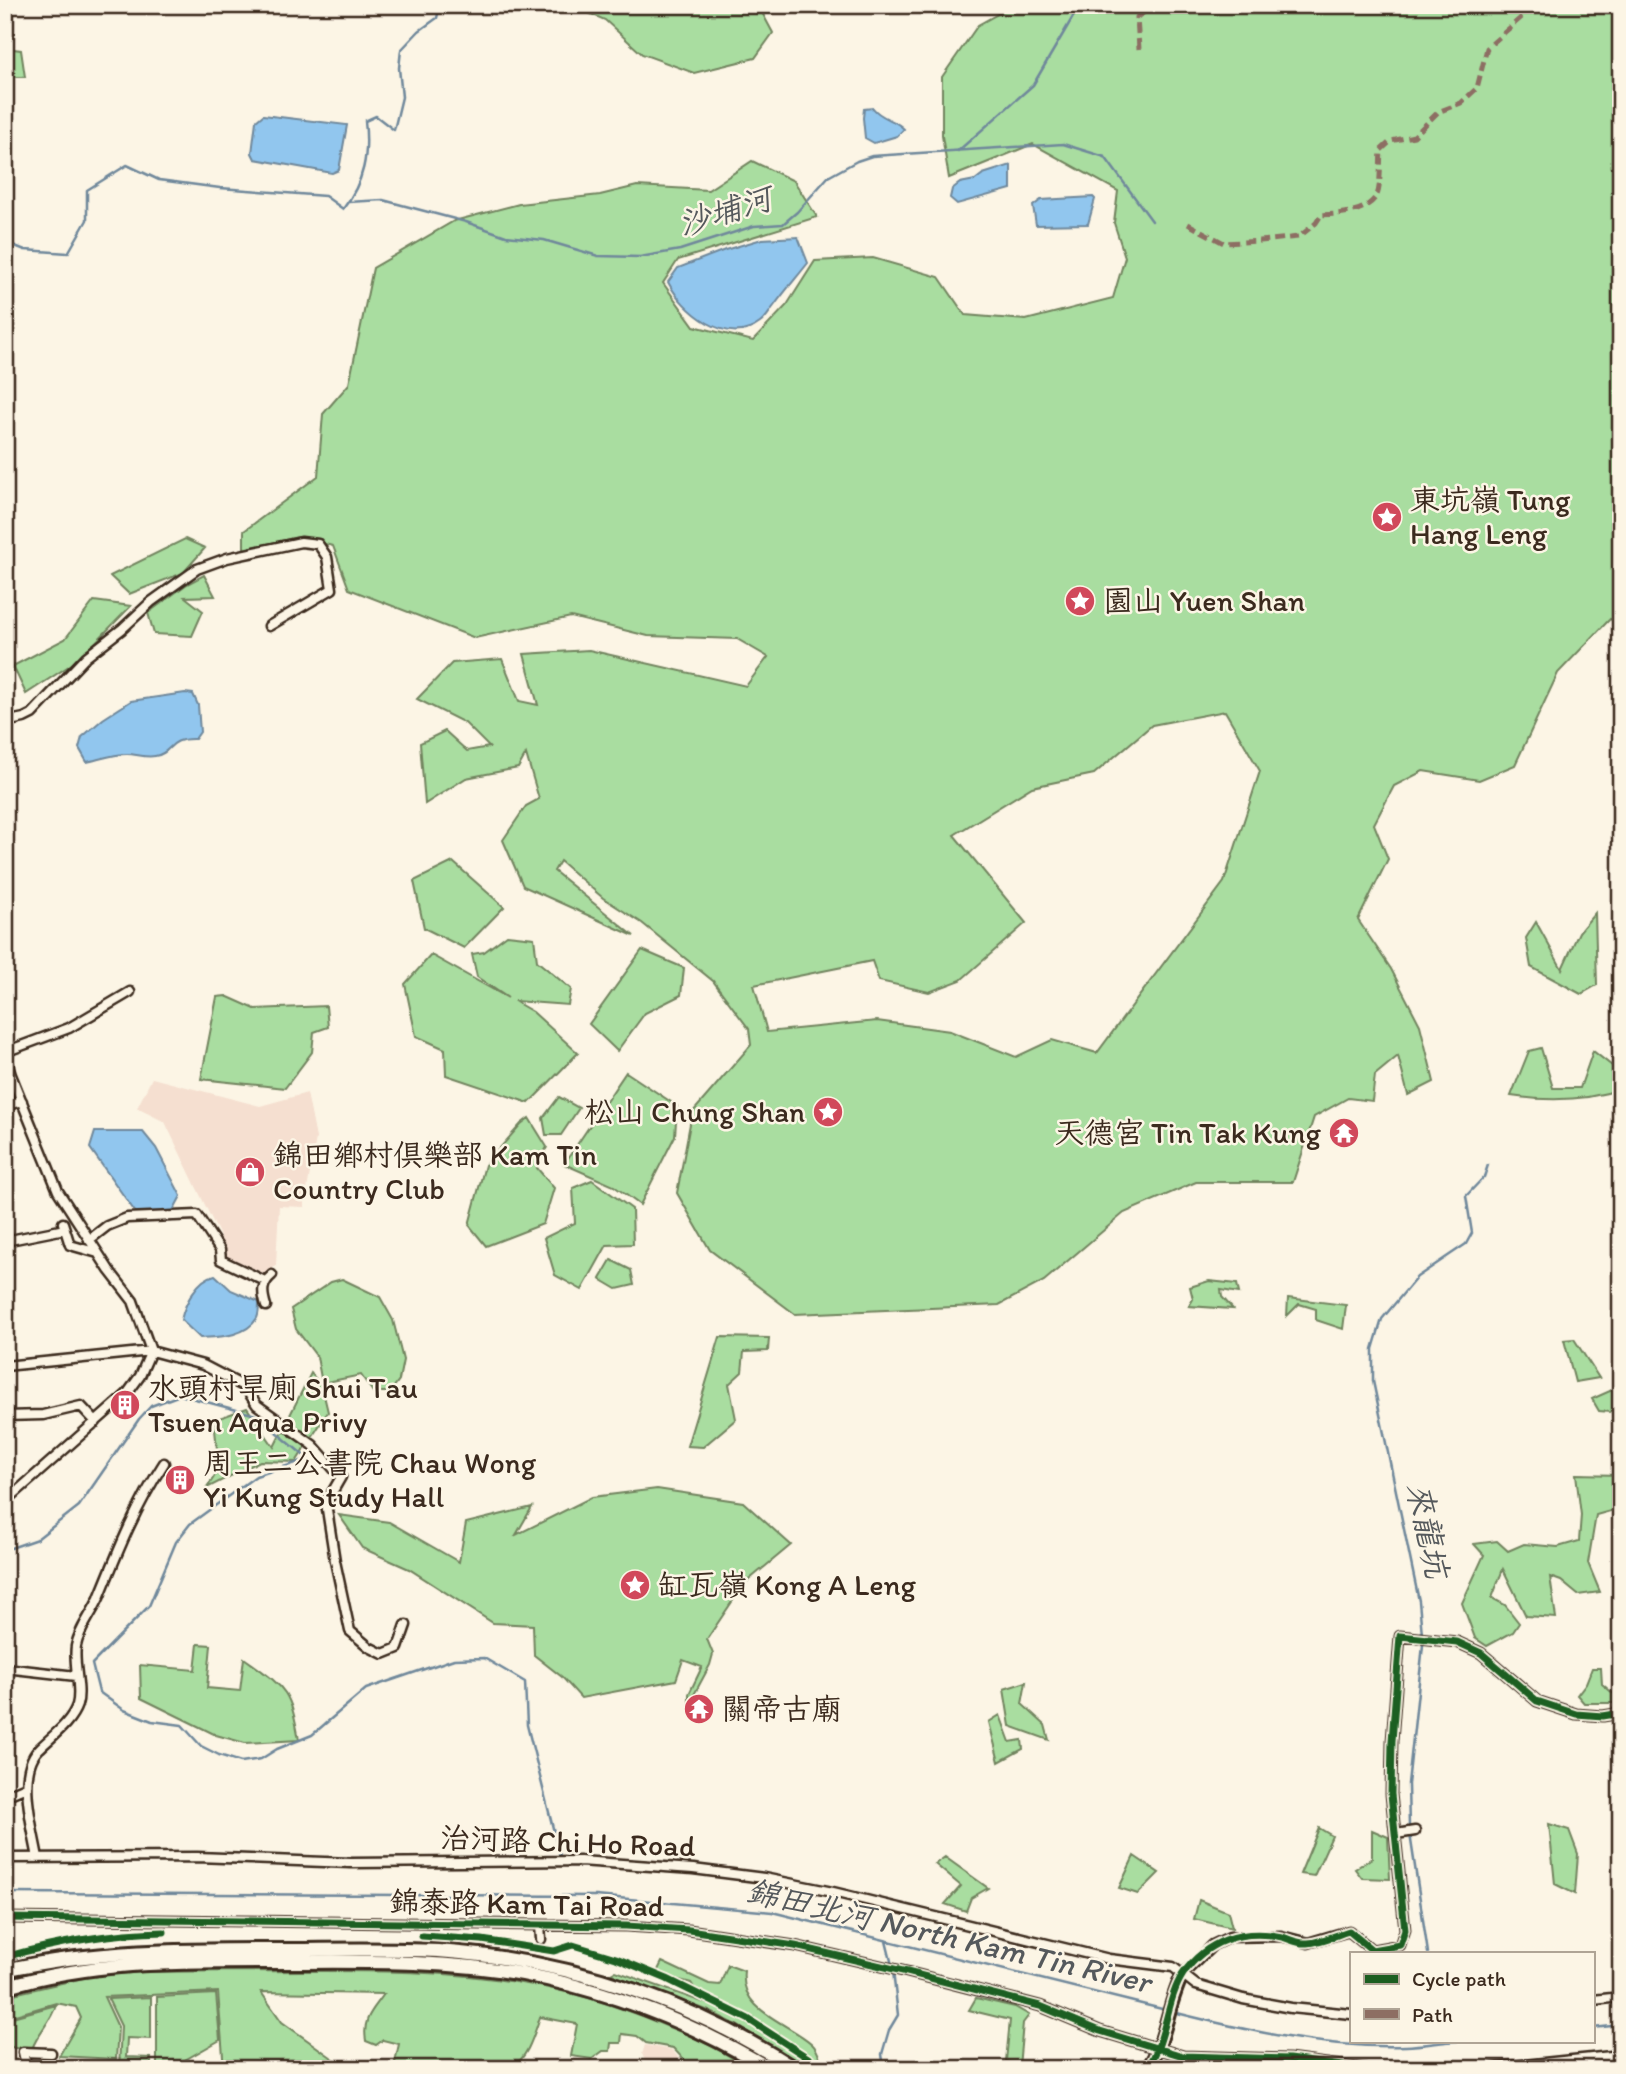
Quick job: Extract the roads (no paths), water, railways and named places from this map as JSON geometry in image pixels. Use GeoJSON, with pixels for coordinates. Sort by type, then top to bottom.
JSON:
{"type":"FeatureCollection","features":[{"type":"Feature","properties":{"kind":"main road"},"geometry":{"type":"LineString","coordinates":[[5,1970],[68,1958],[142,1950],[391,1950],[481,1955],[571,1971],[658,1998],[724,2027],[795,2069]]}},
{"type":"Feature","properties":{"kind":"main road"},"geometry":{"type":"LineString","coordinates":[[5,1987],[48,1975],[145,1963],[307,1962],[454,1966],[522,1974],[588,1989],[656,2011],[721,2040],[770,2069]]}},
{"type":"Feature","properties":{"kind":"street"},"geometry":{"type":"LineString","coordinates":[[5,722],[32,714],[86,657],[151,602],[197,569],[227,558],[301,542],[318,544],[327,557],[332,589],[270,626]]}},
{"type":"Feature","properties":{"kind":"street"},"geometry":{"type":"LineString","coordinates":[[5,1502],[135,1385],[151,1351],[133,1301],[58,1191],[5,1053],[69,1028],[130,992]]}},
{"type":"Feature","properties":{"kind":"street"},"geometry":{"type":"LineString","coordinates":[[5,1108],[22,1101]]}},
{"type":"Feature","properties":{"kind":"street"},"geometry":{"type":"LineString","coordinates":[[89,1240],[107,1226],[127,1218],[197,1215],[220,1250],[221,1261],[269,1278],[262,1293],[266,1306]]}},
{"type":"Feature","properties":{"kind":"street"},"geometry":{"type":"LineString","coordinates":[[5,1241],[64,1226],[70,1245],[98,1253]]}},
{"type":"Feature","properties":{"kind":"street"},"geometry":{"type":"LineString","coordinates":[[5,1366],[151,1351],[203,1365],[245,1387],[257,1405],[313,1444],[341,1477],[327,1503],[328,1527],[350,1631],[369,1647],[383,1654],[398,1648],[406,1625]]}},
{"type":"Feature","properties":{"kind":"street"},"geometry":{"type":"LineString","coordinates":[[5,1416],[43,1415],[81,1406],[96,1422]]}},
{"type":"Feature","properties":{"kind":"street"},"geometry":{"type":"LineString","coordinates":[[38,1858],[26,1787],[28,1768],[36,1752],[69,1718],[78,1703],[76,1645],[81,1630],[97,1601],[144,1493],[164,1463]]}},
{"type":"Feature","properties":{"kind":"street"},"geometry":{"type":"LineString","coordinates":[[1147,2069],[1158,2050],[1176,1987],[1183,1974],[1213,1945],[1230,1937],[1281,1936],[1308,1943],[1349,1931],[1372,1950],[1403,1949],[1405,1930],[1391,1794],[1400,1636],[1457,1642],[1481,1653],[1537,1701],[1576,1714],[1603,1716],[1621,1713]]}},
{"type":"Feature","properties":{"kind":"street"},"geometry":{"type":"LineString","coordinates":[[5,1668],[76,1676]]}},
{"type":"Feature","properties":{"kind":"street"},"geometry":{"type":"LineString","coordinates":[[5,1796],[26,1787]]}},
{"type":"Feature","properties":{"kind":"street"},"geometry":{"type":"LineString","coordinates":[[1396,1833],[1415,1831]]}},
{"type":"Feature","properties":{"kind":"street","name":"治河路 Chi Ho Road"},"geometry":{"type":"LineString","coordinates":[[5,1858],[197,1857],[351,1863],[580,1861],[693,1869],[764,1878],[833,1892],[1108,1959],[1173,1967],[1204,1988],[1243,1999],[1284,2007],[1350,2014]]}},
{"type":"Feature","properties":{"kind":"street","name":"錦泰路 Kam Tai Road"},"geometry":{"type":"LineString","coordinates":[[5,1918],[626,1926],[689,1930],[795,1946],[907,1972],[1040,2006],[1100,2031],[1183,2056],[1289,2059],[1365,2069]]}},
{"type":"Feature","properties":{"kind":"street"},"geometry":{"type":"LineString","coordinates":[[540,1926],[541,1939]]}},
{"type":"Feature","properties":{"kind":"street"},"geometry":{"type":"LineString","coordinates":[[1594,2000],[1621,1997]]}},
{"type":"Feature","properties":{"kind":"street"},"geometry":{"type":"LineString","coordinates":[[27,2069],[23,2052],[51,2053]]}},
{"type":"Feature","properties":{"kind":"street"},"geometry":{"type":"LineString","coordinates":[[1484,2069],[1621,2055]]}},
{"type":"Feature","properties":{"kind":"water"},"geometry":{"type":"Polygon","coordinates":[[[873,108],[904,129],[897,136],[874,143],[865,138],[864,109],[873,108]]]}},
{"type":"Feature","properties":{"kind":"water"},"geometry":{"type":"Polygon","coordinates":[[[263,115],[347,125],[339,170],[332,173],[255,159],[252,153],[256,121],[263,115]]]}},
{"type":"Feature","properties":{"kind":"water"},"geometry":{"type":"Polygon","coordinates":[[[1011,165],[1011,189],[957,204],[950,198],[952,189],[960,183],[975,180],[983,174],[1011,165]]]}},
{"type":"Feature","properties":{"kind":"water"},"geometry":{"type":"Polygon","coordinates":[[[1095,199],[1088,224],[1036,225],[1033,206],[1041,200],[1095,199]]]}},
{"type":"Feature","properties":{"kind":"water"},"geometry":{"type":"Polygon","coordinates":[[[798,237],[808,263],[764,319],[747,330],[720,329],[707,323],[684,304],[668,282],[678,268],[725,250],[762,239],[798,237]]]}},
{"type":"Feature","properties":{"kind":"water"},"geometry":{"type":"Polygon","coordinates":[[[193,694],[198,705],[200,732],[195,739],[179,741],[155,756],[122,754],[87,762],[79,748],[82,737],[103,719],[131,701],[193,694]]]}},
{"type":"Feature","properties":{"kind":"water"},"geometry":{"type":"Polygon","coordinates":[[[95,1132],[143,1132],[156,1148],[181,1196],[173,1211],[137,1214],[90,1148],[95,1132]]]}},
{"type":"Feature","properties":{"kind":"water"},"geometry":{"type":"Polygon","coordinates":[[[215,1275],[231,1290],[259,1302],[258,1315],[252,1324],[239,1332],[200,1338],[181,1320],[185,1306],[197,1287],[215,1275]]]}},
{"type":"Feature","properties":{"kind":"waterway","name":"沙埔河"},"geometry":{"type":"LineString","coordinates":[[5,242],[25,250],[68,253],[87,220],[87,190],[127,165],[159,180],[220,188],[325,196],[343,209],[356,189],[363,168],[365,121],[376,116],[394,130],[402,97],[399,68],[401,50],[419,31],[437,18],[440,5]]}},
{"type":"Feature","properties":{"kind":"waterway"},"geometry":{"type":"LineString","coordinates":[[958,151],[1033,85],[1080,5]]}},
{"type":"Feature","properties":{"kind":"waterway","name":"沙埔河"},"geometry":{"type":"LineString","coordinates":[[348,202],[383,200],[466,222],[506,236],[544,240],[598,256],[640,257],[680,250],[754,226],[783,224],[828,177],[872,156],[1063,144],[1105,157],[1152,221]]}},
{"type":"Feature","properties":{"kind":"waterway","name":"來龍坑"},"geometry":{"type":"LineString","coordinates":[[1428,1952],[1409,1827],[1408,1784],[1423,1645],[1419,1601],[1373,1381],[1373,1349],[1382,1319],[1417,1277],[1466,1244],[1472,1233],[1466,1196],[1484,1177],[1488,1165]]}},
{"type":"Feature","properties":{"kind":"waterway"},"geometry":{"type":"LineString","coordinates":[[5,1550],[37,1539],[79,1506],[139,1419],[151,1406],[180,1395],[256,1415],[308,1459]]}},
{"type":"Feature","properties":{"kind":"waterway"},"geometry":{"type":"LineString","coordinates":[[308,1459],[256,1476],[190,1524],[176,1542],[149,1606],[92,1664],[99,1692],[124,1710],[152,1721],[182,1725],[201,1746],[241,1762],[261,1759],[277,1749],[312,1735],[366,1689],[454,1659],[484,1658],[525,1682],[527,1725],[561,1860]]}},
{"type":"Feature","properties":{"kind":"waterway","name":"錦田北河 North Kam Tin River"},"geometry":{"type":"LineString","coordinates":[[5,1893],[596,1896],[772,1912],[1166,2010]]}},
{"type":"Feature","properties":{"kind":"waterway"},"geometry":{"type":"LineString","coordinates":[[886,1941],[892,1965]]}},
{"type":"Feature","properties":{"kind":"waterway"},"geometry":{"type":"LineString","coordinates":[[884,2069],[882,2054],[889,2030],[898,2015],[893,1971]]}},
{"type":"Feature","properties":{"kind":"waterway","name":"錦田北河 North Kam Tin River"},"geometry":{"type":"LineString","coordinates":[[1173,2012],[1230,2026],[1318,2042],[1377,2046],[1449,2042]]}},
{"type":"Feature","properties":{"kind":"waterway","name":"錦田北河 North Kam Tin River"},"geometry":{"type":"LineString","coordinates":[[1594,2028],[1621,2025]]}},
{"type":"Feature","properties":{"kind":"place","name":"東坑嶺 Tung Hang Leng"},"geometry":{"type":"Point","coordinates":[1387,517]}},
{"type":"Feature","properties":{"kind":"place","name":"園山 Yuen Shan"},"geometry":{"type":"Point","coordinates":[1080,601]}},
{"type":"Feature","properties":{"kind":"place","name":"松山 Chung Shan"},"geometry":{"type":"Point","coordinates":[828,1112]}},
{"type":"Feature","properties":{"kind":"place","name":"天德宮 Tin Tak Kung"},"geometry":{"type":"Point","coordinates":[1344,1133]}},
{"type":"Feature","properties":{"kind":"place","name":"錦田鄉村俱樂部 Kam Tin Country Club"},"geometry":{"type":"Point","coordinates":[250,1172]}},
{"type":"Feature","properties":{"kind":"place","name":"水頭村旱廁 Shui Tau Tsuen Aqua Privy"},"geometry":{"type":"Point","coordinates":[125,1405]}},
{"type":"Feature","properties":{"kind":"place","name":"周王二公書院 Chau Wong Yi Kung Study Hall"},"geometry":{"type":"Point","coordinates":[180,1480]}},
{"type":"Feature","properties":{"kind":"place","name":"缸瓦嶺 Kong A Leng"},"geometry":{"type":"Point","coordinates":[635,1585]}},
{"type":"Feature","properties":{"kind":"place","name":"關帝古廟"},"geometry":{"type":"Point","coordinates":[699,1709]}}]}
